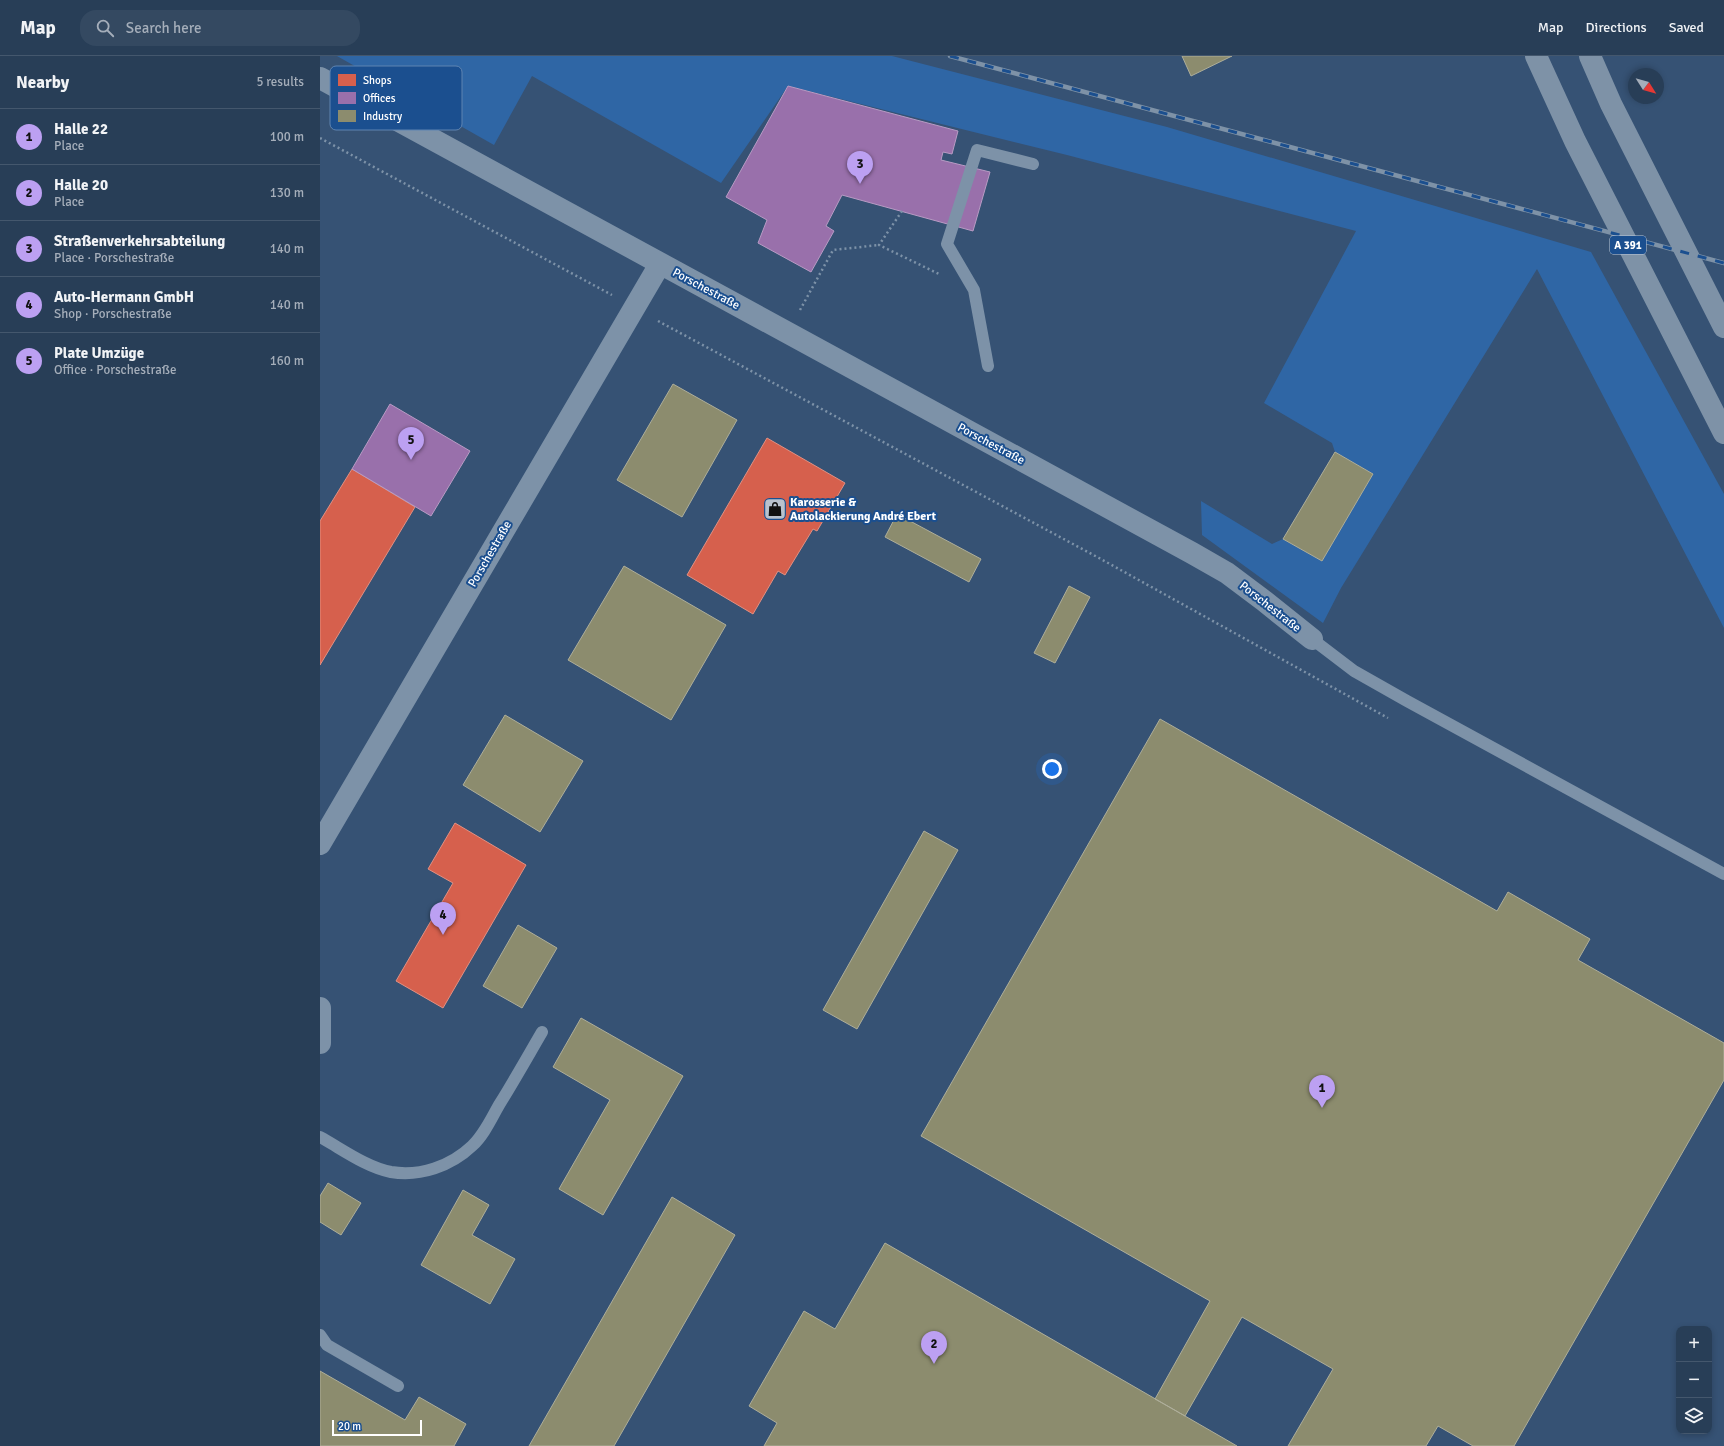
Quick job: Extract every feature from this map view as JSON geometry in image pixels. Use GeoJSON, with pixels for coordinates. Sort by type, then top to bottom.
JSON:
{"type":"FeatureCollection","features":[{"type":"Feature","properties":{"kind":"highway","name":"A 391"},"geometry":{"type":"LineString","coordinates":[[1536,56],[1575,141],[1724,433]]}},
{"type":"Feature","properties":{"kind":"highway"},"geometry":{"type":"LineString","coordinates":[[1590,56],[1611,104],[1724,328]]}},
{"type":"Feature","properties":{"kind":"street","name":"Porschestraße"},"geometry":{"type":"LineString","coordinates":[[320,78],[330,83]]}},
{"type":"Feature","properties":{"kind":"street","name":"Porschestraße"},"geometry":{"type":"LineString","coordinates":[[415,130],[1227,573],[1312,639]]}},
{"type":"Feature","properties":{"kind":"street","name":"Porschestraße"},"geometry":{"type":"LineString","coordinates":[[320,844],[660,264]]}},
{"type":"Feature","properties":{"kind":"street"},"geometry":{"type":"LineString","coordinates":[[320,1008],[320,1043]]}},
{"type":"Feature","properties":{"kind":"lane"},"geometry":{"type":"LineString","coordinates":[[988,366],[974,290],[947,244],[977,150],[1033,164]]}},
{"type":"Feature","properties":{"kind":"lane"},"geometry":{"type":"LineString","coordinates":[[1312,639],[1354,671],[1724,874]]}},
{"type":"Feature","properties":{"kind":"lane"},"geometry":{"type":"LineString","coordinates":[[320,1137],[368,1164],[391,1172],[411,1173],[438,1168],[456,1159],[473,1145],[488,1125],[542,1032]]}},
{"type":"Feature","properties":{"kind":"lane"},"geometry":{"type":"LineString","coordinates":[[320,1335],[327,1345],[398,1386]]}},
{"type":"Feature","properties":{"kind":"path"},"geometry":{"type":"LineString","coordinates":[[320,138],[1099,558],[1393,720]]}},
{"type":"Feature","properties":{"kind":"path"},"geometry":{"type":"LineString","coordinates":[[879,246],[902,210]]}},
{"type":"Feature","properties":{"kind":"path"},"geometry":{"type":"LineString","coordinates":[[788,334],[832,250],[879,246],[974,290]]}},
{"type":"Feature","properties":{"kind":"shaded area"},"geometry":{"type":"Polygon","coordinates":[[[337,56],[892,56],[1167,127],[1591,252],[1724,494],[1724,628],[1537,269],[1341,588],[1323,623],[1202,535],[1201,501],[1272,544],[1283,539],[1322,561],[1373,474],[1335,452],[1332,443],[1264,403],[1356,231],[1067,155],[788,86],[721,183],[532,76],[494,145],[462,127],[462,66],[355,66],[337,56]]]}},
{"type":"Feature","properties":{"kind":"building: Shops"},"geometry":{"type":"Polygon","coordinates":[[[767,438],[845,483],[817,531],[813,529],[785,575],[778,571],[753,614],[687,575],[767,438]]]}},
{"type":"Feature","properties":{"kind":"building: Shops"},"geometry":{"type":"Polygon","coordinates":[[[352,469],[415,507],[320,665],[320,521],[352,469]]]}},
{"type":"Feature","properties":{"kind":"building: Shops"},"geometry":{"type":"Polygon","coordinates":[[[455,823],[526,865],[443,1008],[396,981],[453,883],[428,869],[455,823]]]}},
{"type":"Feature","properties":{"kind":"building: Offices"},"geometry":{"type":"Polygon","coordinates":[[[788,86],[958,131],[952,154],[943,152],[941,160],[990,172],[973,231],[842,195],[826,226],[834,231],[811,272],[758,243],[767,220],[726,197],[788,86]]]}},
{"type":"Feature","properties":{"kind":"building: Offices"},"geometry":{"type":"Polygon","coordinates":[[[390,404],[470,451],[431,516],[352,469],[390,404]]]}},
{"type":"Feature","properties":{"kind":"building: Industry"},"geometry":{"type":"Polygon","coordinates":[[[1182,56],[1232,56],[1191,76],[1182,56]]]}},
{"type":"Feature","properties":{"kind":"building: Industry"},"geometry":{"type":"Polygon","coordinates":[[[673,384],[737,420],[682,517],[617,480],[673,384]]]}},
{"type":"Feature","properties":{"kind":"building: Industry"},"geometry":{"type":"Polygon","coordinates":[[[1335,452],[1373,474],[1322,561],[1283,539],[1335,452]]]}},
{"type":"Feature","properties":{"kind":"building: Industry"},"geometry":{"type":"Polygon","coordinates":[[[897,514],[981,559],[969,582],[885,537],[897,514]]]}},
{"type":"Feature","properties":{"kind":"building: Industry"},"geometry":{"type":"Polygon","coordinates":[[[624,566],[726,625],[671,720],[568,660],[624,566]]]}},
{"type":"Feature","properties":{"kind":"building: Industry"},"geometry":{"type":"Polygon","coordinates":[[[1069,586],[1090,597],[1055,663],[1034,653],[1069,586]]]}},
{"type":"Feature","properties":{"kind":"building: Industry"},"geometry":{"type":"Polygon","coordinates":[[[505,715],[583,761],[540,832],[463,785],[505,715]]]}},
{"type":"Feature","properties":{"kind":"building: Industry"},"geometry":{"type":"Polygon","coordinates":[[[1160,719],[1497,911],[1508,892],[1590,939],[1578,960],[1724,1043],[1724,1080],[1514,1446],[1473,1446],[1438,1426],[1426,1446],[1288,1446],[1333,1369],[1242,1317],[1185,1416],[1155,1399],[1210,1301],[921,1136],[1160,719]]]}},
{"type":"Feature","properties":{"kind":"building: Industry"},"geometry":{"type":"Polygon","coordinates":[[[924,831],[958,850],[857,1029],[823,1010],[924,831]]]}},
{"type":"Feature","properties":{"kind":"building: Industry"},"geometry":{"type":"Polygon","coordinates":[[[518,925],[557,948],[522,1008],[483,986],[518,925]]]}},
{"type":"Feature","properties":{"kind":"building: Industry"},"geometry":{"type":"Polygon","coordinates":[[[581,1018],[683,1076],[603,1215],[559,1189],[610,1100],[553,1067],[581,1018]]]}},
{"type":"Feature","properties":{"kind":"building: Industry"},"geometry":{"type":"Polygon","coordinates":[[[328,1183],[361,1203],[341,1235],[320,1222],[320,1196],[328,1183]]]}},
{"type":"Feature","properties":{"kind":"building: Industry"},"geometry":{"type":"Polygon","coordinates":[[[463,1190],[489,1205],[472,1235],[515,1259],[490,1304],[421,1265],[463,1190]]]}},
{"type":"Feature","properties":{"kind":"building: Industry"},"geometry":{"type":"Polygon","coordinates":[[[672,1197],[735,1235],[614,1446],[529,1446],[672,1197]]]}},
{"type":"Feature","properties":{"kind":"building: Industry"},"geometry":{"type":"Polygon","coordinates":[[[885,1243],[1237,1446],[764,1446],[777,1423],[749,1406],[804,1311],[835,1329],[885,1243]]]}},
{"type":"Feature","properties":{"kind":"building: Industry"},"geometry":{"type":"Polygon","coordinates":[[[320,1371],[405,1420],[419,1397],[466,1424],[454,1446],[320,1446],[320,1371]]]}},
{"type":"Feature","properties":{"kind":"railway"},"geometry":{"type":"LineString","coordinates":[[950,56],[1724,263]]}},
{"type":"Feature","properties":{"kind":"place","name":"Straßenverkehrsabteilung"},"geometry":{"type":"Point","coordinates":[860,184]}},
{"type":"Feature","properties":{"kind":"place","name":"Plate Umzüge"},"geometry":{"type":"Point","coordinates":[411,460]}},
{"type":"Feature","properties":{"kind":"place","name":"Karosserie & Autolackierung André Ebert"},"geometry":{"type":"Point","coordinates":[775,509]}},
{"type":"Feature","properties":{"kind":"place","name":"Auto-Hermann GmbH"},"geometry":{"type":"Point","coordinates":[443,935]}},
{"type":"Feature","properties":{"kind":"place","name":"Halle 22"},"geometry":{"type":"Point","coordinates":[1322,1108]}},
{"type":"Feature","properties":{"kind":"place","name":"Halle 20"},"geometry":{"type":"Point","coordinates":[934,1364]}}]}
